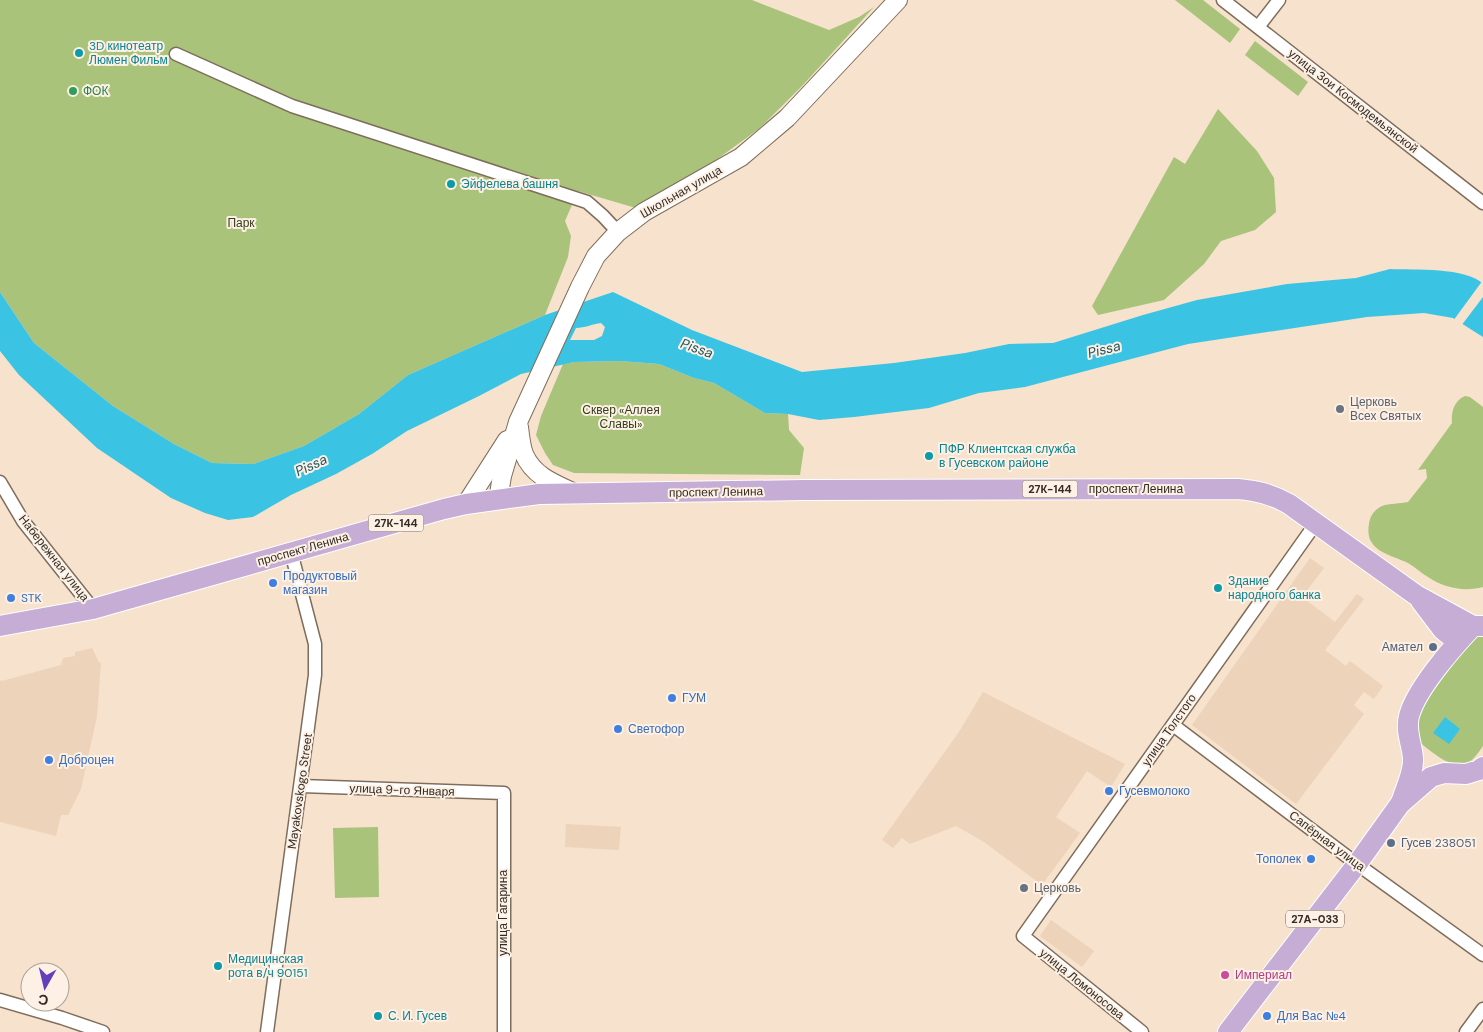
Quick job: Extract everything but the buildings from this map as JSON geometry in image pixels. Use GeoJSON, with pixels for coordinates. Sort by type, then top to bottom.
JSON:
{"type":"FeatureCollection","features":[{"type":"Feature","properties":{"kind":"main road","name":"Школьная улица"},"geometry":{"type":"LineString","coordinates":[[466,504],[518,422],[596,256],[618,232],[644,212],[741,157],[787,118],[898,0]]}},
{"type":"Feature","properties":{"kind":"main road","name":"Школьная улица"},"geometry":{"type":"LineString","coordinates":[[498,500],[502,476],[518,422]]}},
{"type":"Feature","properties":{"kind":"main road"},"geometry":{"type":"LineString","coordinates":[[518,422],[523,453],[530,466],[544,479],[578,494]]}},
{"type":"Feature","properties":{"kind":"main road","name":"проспект Ленина"},"geometry":{"type":"LineString","coordinates":[[0,626],[93,609],[438,510],[466,504],[539,494],[818,490],[1238,489],[1257,491],[1275,496],[1416,595],[1478,626]]}},
{"type":"Feature","properties":{"kind":"main road","name":"проспект Ленина"},"geometry":{"type":"LineString","coordinates":[[1416,595],[1443,630],[1458,642]]}},
{"type":"Feature","properties":{"kind":"main road"},"geometry":{"type":"LineString","coordinates":[[1400,804],[1413,766],[1408,729],[1409,717],[1415,702],[1421,690],[1458,642],[1478,626]]}},
{"type":"Feature","properties":{"kind":"main road"},"geometry":{"type":"LineString","coordinates":[[1411,746],[1434,765],[1453,774]]}},
{"type":"Feature","properties":{"kind":"main road"},"geometry":{"type":"LineString","coordinates":[[1400,804],[1431,777],[1444,773],[1466,774],[1483,767]]}},
{"type":"Feature","properties":{"kind":"main road","name":"27А-033"},"geometry":{"type":"LineString","coordinates":[[1228,1032],[1357,864],[1400,804]]}},
{"type":"Feature","properties":{"kind":"street","name":"улица Зои Космодемьянской"},"geometry":{"type":"LineString","coordinates":[[1223,0],[1483,202]]}},
{"type":"Feature","properties":{"kind":"street"},"geometry":{"type":"LineString","coordinates":[[1258,27],[1279,0]]}},
{"type":"Feature","properties":{"kind":"street"},"geometry":{"type":"LineString","coordinates":[[176,54],[292,106],[587,202],[618,232]]}},
{"type":"Feature","properties":{"kind":"street","name":"Набережная улица"},"geometry":{"type":"LineString","coordinates":[[0,482],[23,521],[93,609]]}},
{"type":"Feature","properties":{"kind":"street","name":"улица Толстого"},"geometry":{"type":"LineString","coordinates":[[1023,936],[1316,523]]}},
{"type":"Feature","properties":{"kind":"street","name":"Mayakovskogo Street"},"geometry":{"type":"LineString","coordinates":[[267,1032],[315,675],[315,644],[290,552]]}},
{"type":"Feature","properties":{"kind":"street","name":"Сапёрная улица"},"geometry":{"type":"LineString","coordinates":[[1173,725],[1357,864],[1483,955]]}},
{"type":"Feature","properties":{"kind":"street","name":"улица 9-го Января"},"geometry":{"type":"LineString","coordinates":[[301,786],[504,793]]}},
{"type":"Feature","properties":{"kind":"street","name":"улица Гагарина"},"geometry":{"type":"LineString","coordinates":[[504,793],[504,1032]]}},
{"type":"Feature","properties":{"kind":"street","name":"улица Ломоносова"},"geometry":{"type":"LineString","coordinates":[[1023,936],[1142,1032]]}},
{"type":"Feature","properties":{"kind":"street"},"geometry":{"type":"LineString","coordinates":[[0,1000],[104,1032]]}},
{"type":"Feature","properties":{"kind":"street"},"geometry":{"type":"LineString","coordinates":[[1466,1032],[1483,1009]]}},
{"type":"Feature","properties":{"kind":"shaded area"},"geometry":{"type":"Polygon","coordinates":[[[1310,558],[1324,568],[1302,597],[1335,622],[1357,594],[1364,599],[1325,650],[1346,666],[1350,661],[1383,686],[1374,699],[1364,692],[1354,705],[1364,714],[1296,804],[1192,725],[1310,558]]]}},
{"type":"Feature","properties":{"kind":"shaded area"},"geometry":{"type":"Polygon","coordinates":[[[92,648],[101,663],[97,716],[81,789],[68,815],[61,815],[56,836],[0,822],[0,680],[61,665],[63,658],[75,656],[75,652],[92,648]]]}},
{"type":"Feature","properties":{"kind":"shaded area"},"geometry":{"type":"Polygon","coordinates":[[[983,692],[1125,764],[1111,787],[1087,771],[1056,817],[1080,833],[1042,885],[984,842],[956,826],[910,844],[902,838],[893,848],[882,840],[959,732],[983,692]]]}},
{"type":"Feature","properties":{"kind":"shaded area"},"geometry":{"type":"Polygon","coordinates":[[[566,824],[621,827],[619,850],[565,847],[566,824]]]}},
{"type":"Feature","properties":{"kind":"shaded area"},"geometry":{"type":"Polygon","coordinates":[[[1051,920],[1094,951],[1082,967],[1040,936],[1051,920]]]}},
{"type":"Feature","properties":{"kind":"green space","name":"Парк"},"geometry":{"type":"Polygon","coordinates":[[[0,0],[752,0],[829,30],[859,17],[874,7],[803,85],[760,128],[646,211],[578,191],[565,221],[571,236],[568,257],[545,315],[408,375],[359,414],[304,446],[253,464],[212,463],[174,444],[113,406],[34,343],[0,292],[0,0]]]}},
{"type":"Feature","properties":{"kind":"green space"},"geometry":{"type":"Polygon","coordinates":[[[1175,0],[1203,0],[1240,29],[1230,43],[1175,0]]]}},
{"type":"Feature","properties":{"kind":"green space"},"geometry":{"type":"Polygon","coordinates":[[[1255,41],[1308,82],[1298,96],[1245,55],[1255,41]]]}},
{"type":"Feature","properties":{"kind":"green space"},"geometry":{"type":"Polygon","coordinates":[[[1218,109],[1257,151],[1274,178],[1276,212],[1255,230],[1221,241],[1204,264],[1164,300],[1098,315],[1092,306],[1174,157],[1185,164],[1218,109]]]}},
{"type":"Feature","properties":{"kind":"green space","name":"Сквер «Аллея Славы»"},"geometry":{"type":"Polygon","coordinates":[[[620,361],[659,364],[694,378],[714,383],[765,413],[788,414],[789,430],[804,448],[800,475],[574,473],[553,465],[536,435],[541,416],[563,364],[620,361]]]}},
{"type":"Feature","properties":{"kind":"green space"},"geometry":{"type":"Polygon","coordinates":[[[1465,396],[1470,397],[1483,407],[1483,587],[1461,589],[1434,581],[1408,563],[1386,554],[1374,546],[1370,540],[1369,533],[1371,516],[1375,511],[1385,505],[1408,502],[1427,478],[1426,469],[1418,470],[1452,423],[1452,415],[1456,404],[1465,396]]]}},
{"type":"Feature","properties":{"kind":"green space"},"geometry":{"type":"Polygon","coordinates":[[[1483,628],[1483,746],[1473,759],[1466,763],[1452,763],[1437,756],[1419,742],[1414,709],[1483,628]]]}},
{"type":"Feature","properties":{"kind":"green space"},"geometry":{"type":"Polygon","coordinates":[[[378,827],[379,897],[335,898],[333,828],[378,827]]]}},
{"type":"Feature","properties":{"kind":"water","name":"Pissa"},"geometry":{"type":"Polygon","coordinates":[[[1390,269],[1439,270],[1475,279],[1483,284],[1483,337],[1453,318],[1424,313],[1367,317],[1188,344],[1025,387],[979,393],[929,408],[819,420],[788,414],[765,413],[714,383],[694,378],[659,364],[620,361],[574,362],[521,374],[407,431],[372,454],[336,474],[291,495],[253,517],[228,520],[205,513],[171,498],[97,448],[19,375],[0,351],[0,292],[34,343],[113,406],[174,444],[212,463],[253,464],[304,446],[359,414],[408,375],[545,315],[613,292],[692,330],[802,372],[894,363],[965,353],[1009,344],[1053,343],[1197,300],[1287,284],[1356,278],[1390,269]],[[601,323],[576,328],[570,340],[594,340],[602,336],[605,327],[601,323]]]}},
{"type":"Feature","properties":{"kind":"water"},"geometry":{"type":"Polygon","coordinates":[[[1445,717],[1460,729],[1449,744],[1433,733],[1445,717]]]}},
{"type":"Feature","properties":{"kind":"pier"},"geometry":{"type":"Polygon","coordinates":[[[1483,280],[1483,297],[1461,326],[1453,321],[1483,280]]]}},
{"type":"Feature","properties":{"kind":"place","name":"3D кинотеатр Люмен Фильм"},"geometry":{"type":"Point","coordinates":[79,53]}},
{"type":"Feature","properties":{"kind":"place","name":"ФОК"},"geometry":{"type":"Point","coordinates":[73,91]}},
{"type":"Feature","properties":{"kind":"place","name":"Эйфелева башня"},"geometry":{"type":"Point","coordinates":[451,184]}},
{"type":"Feature","properties":{"kind":"place","name":"Церковь Всех Святых"},"geometry":{"type":"Point","coordinates":[1340,409]}},
{"type":"Feature","properties":{"kind":"place","name":"ПФР Клиентская служба в Гусевском районе"},"geometry":{"type":"Point","coordinates":[929,456]}},
{"type":"Feature","properties":{"kind":"place","name":"Продуктовый магазин"},"geometry":{"type":"Point","coordinates":[273,583]}},
{"type":"Feature","properties":{"kind":"place","name":"Здание народного банка"},"geometry":{"type":"Point","coordinates":[1218,588]}},
{"type":"Feature","properties":{"kind":"place","name":"STK"},"geometry":{"type":"Point","coordinates":[11,598]}},
{"type":"Feature","properties":{"kind":"place","name":"Амател"},"geometry":{"type":"Point","coordinates":[1433,647]}},
{"type":"Feature","properties":{"kind":"place","name":"ГУМ"},"geometry":{"type":"Point","coordinates":[672,698]}},
{"type":"Feature","properties":{"kind":"place","name":"Светофор"},"geometry":{"type":"Point","coordinates":[618,729]}},
{"type":"Feature","properties":{"kind":"place","name":"Доброцен"},"geometry":{"type":"Point","coordinates":[49,760]}},
{"type":"Feature","properties":{"kind":"place","name":"Гусевмолоко"},"geometry":{"type":"Point","coordinates":[1109,791]}},
{"type":"Feature","properties":{"kind":"place","name":"Гусев 238051"},"geometry":{"type":"Point","coordinates":[1391,843]}},
{"type":"Feature","properties":{"kind":"place","name":"Тополек"},"geometry":{"type":"Point","coordinates":[1311,859]}},
{"type":"Feature","properties":{"kind":"place","name":"Церковь"},"geometry":{"type":"Point","coordinates":[1024,888]}},
{"type":"Feature","properties":{"kind":"place","name":"Медицинская рота в/ч 90151"},"geometry":{"type":"Point","coordinates":[218,966]}},
{"type":"Feature","properties":{"kind":"place","name":"Империал"},"geometry":{"type":"Point","coordinates":[1225,975]}},
{"type":"Feature","properties":{"kind":"place","name":"С. И. Гусев"},"geometry":{"type":"Point","coordinates":[378,1016]}},
{"type":"Feature","properties":{"kind":"place","name":"Для Вас №4"},"geometry":{"type":"Point","coordinates":[1267,1016]}}]}
